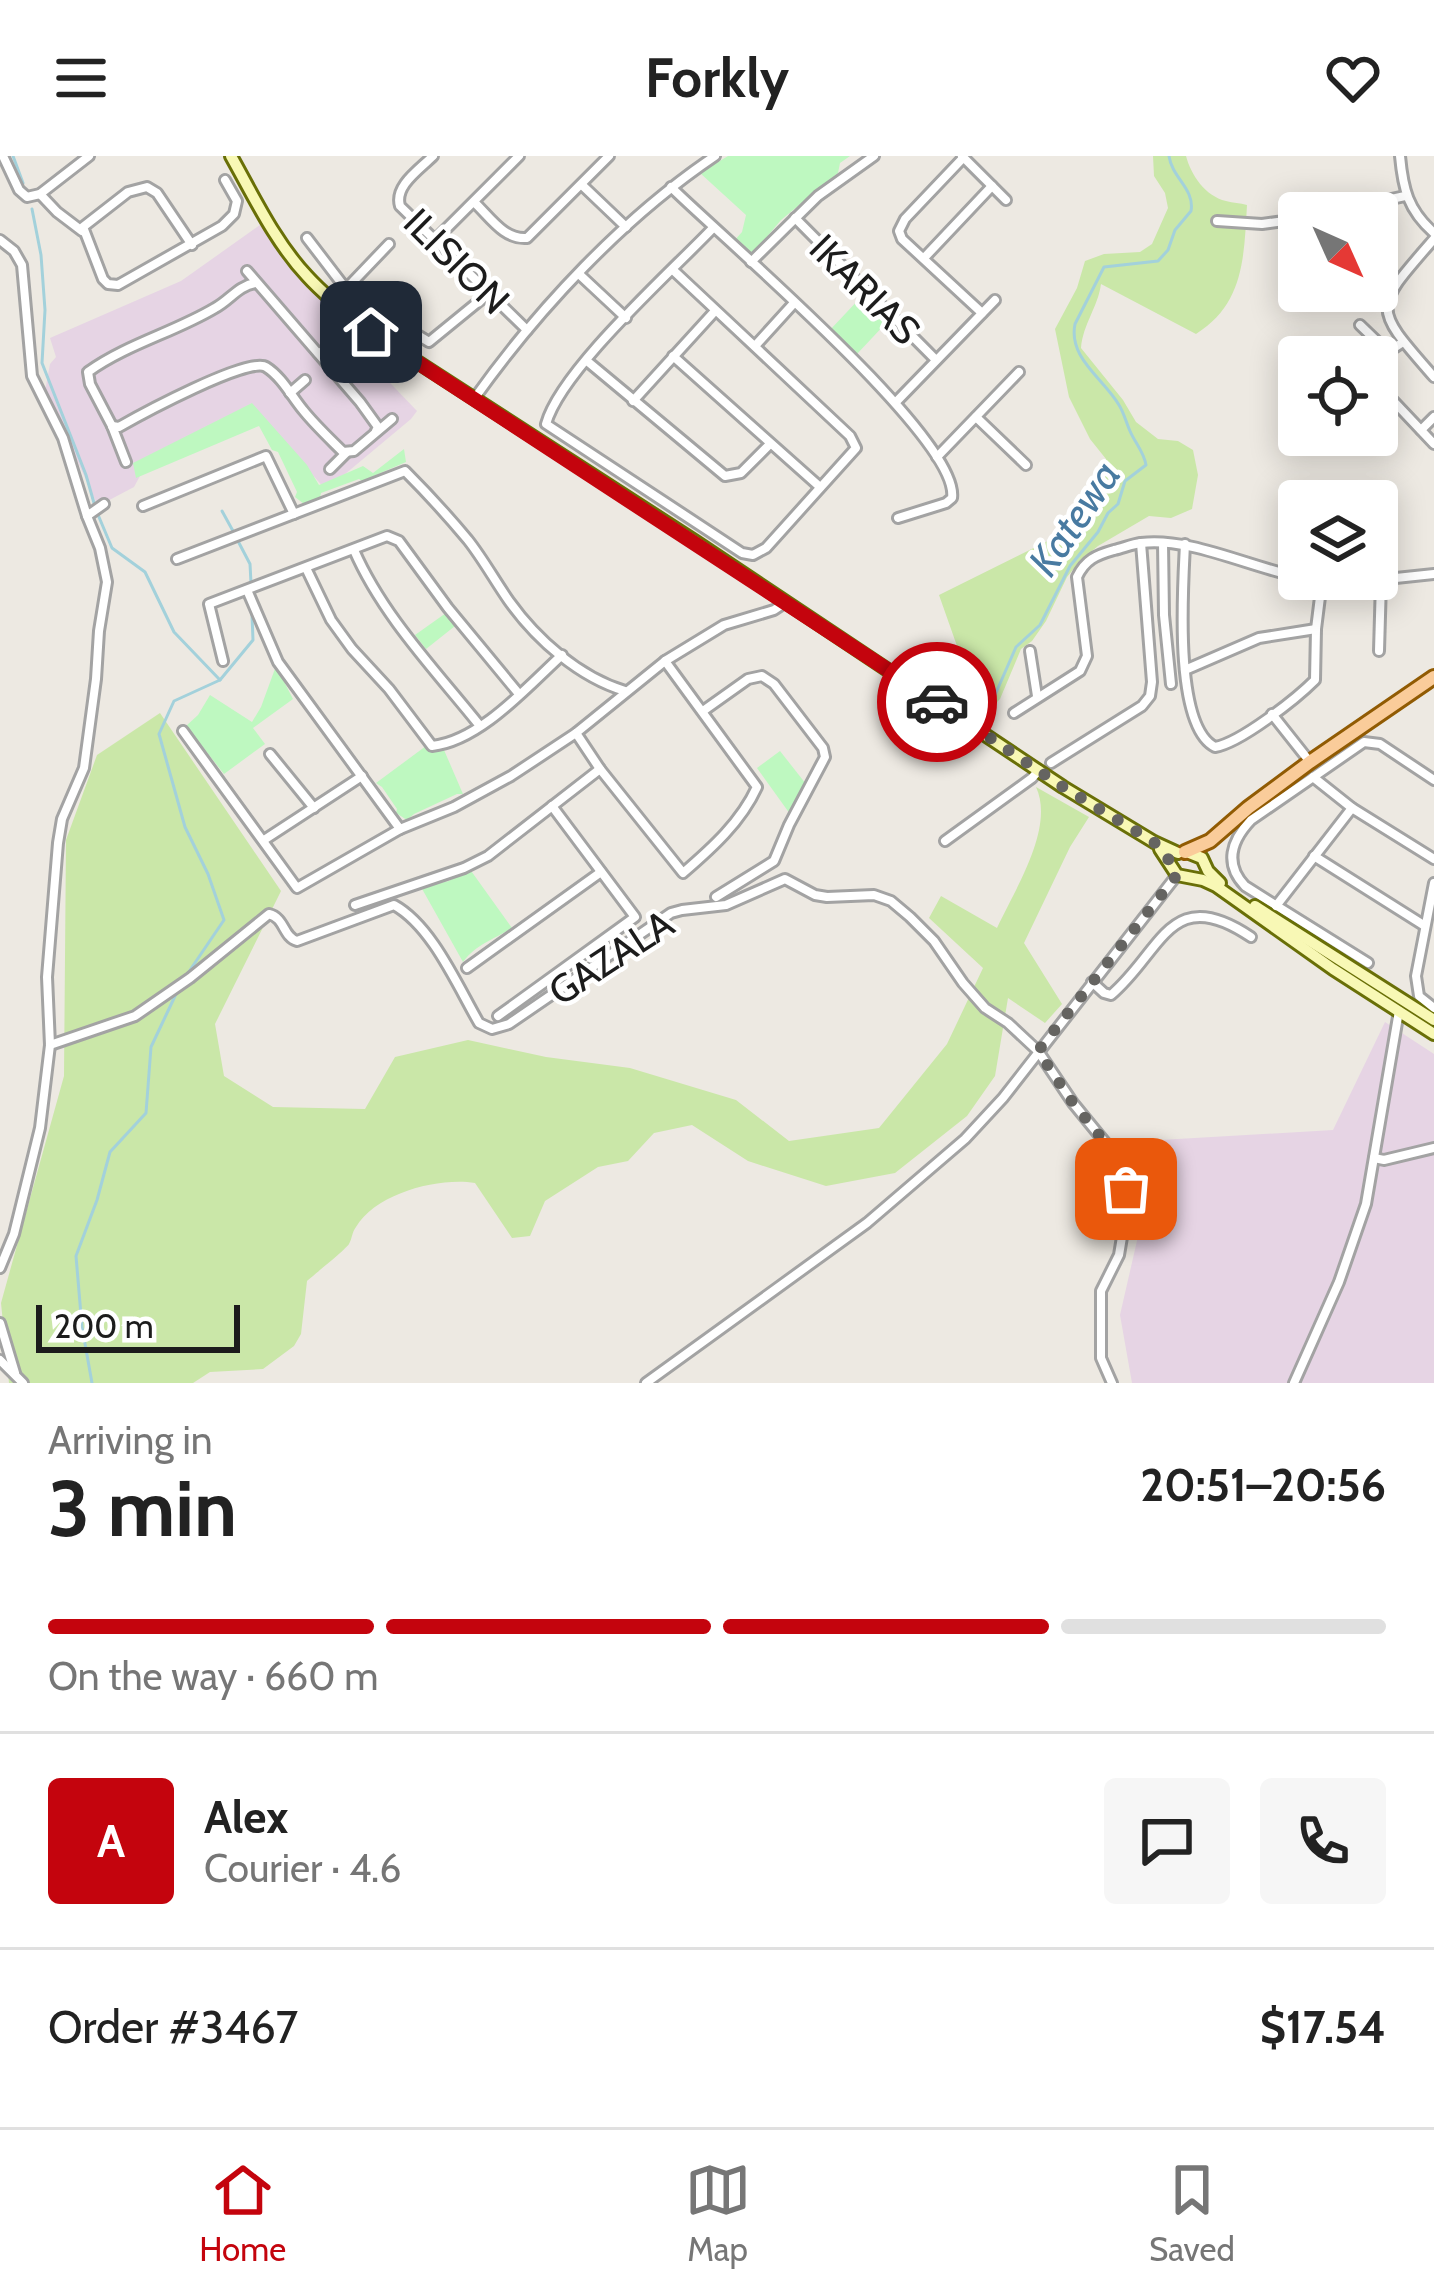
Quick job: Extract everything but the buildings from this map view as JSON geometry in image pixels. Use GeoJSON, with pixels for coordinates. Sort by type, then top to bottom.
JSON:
{"type":"FeatureCollection","features":[{"type":"Feature","properties":{"kind":"main road"},"geometry":{"type":"LineString","coordinates":[[231,156],[296,264],[371,332],[1045,766],[1154,842],[1179,874],[1216,886],[1333,969],[1434,1020]]}},
{"type":"Feature","properties":{"kind":"main road"},"geometry":{"type":"LineString","coordinates":[[1179,874],[1173,859],[1182,852],[1216,836],[1310,762],[1434,677]]}},
{"type":"Feature","properties":{"kind":"main road"},"geometry":{"type":"LineString","coordinates":[[1179,874],[1199,874],[1216,836]]}},
{"type":"Feature","properties":{"kind":"main road"},"geometry":{"type":"LineString","coordinates":[[1154,842],[1198,855],[1229,890],[1401,1005],[1434,1034]]}},
{"type":"Feature","properties":{"kind":"street"},"geometry":{"type":"LineString","coordinates":[[3,156],[27,197],[40,194],[85,157]]}},
{"type":"Feature","properties":{"kind":"street","name":"ILISION"},"geometry":{"type":"LineString","coordinates":[[433,156],[401,188],[400,206],[527,330]]}},
{"type":"Feature","properties":{"kind":"street"},"geometry":{"type":"LineString","coordinates":[[435,240],[519,156]]}},
{"type":"Feature","properties":{"kind":"street"},"geometry":{"type":"LineString","coordinates":[[474,202],[507,235],[520,239],[533,235],[610,156]]}},
{"type":"Feature","properties":{"kind":"street"},"geometry":{"type":"LineString","coordinates":[[474,399],[527,330],[626,227],[715,156]]}},
{"type":"Feature","properties":{"kind":"street"},"geometry":{"type":"LineString","coordinates":[[751,262],[828,188],[874,156]]}},
{"type":"Feature","properties":{"kind":"street"},"geometry":{"type":"LineString","coordinates":[[1400,156],[1405,196],[1434,236],[1396,282],[1388,298],[1389,320],[1434,377]]}},
{"type":"Feature","properties":{"kind":"street"},"geometry":{"type":"LineString","coordinates":[[982,313],[902,239],[899,228],[962,157],[1006,200]]}},
{"type":"Feature","properties":{"kind":"street"},"geometry":{"type":"LineString","coordinates":[[40,194],[83,232],[103,279],[118,285],[222,226],[234,214],[237,201],[225,181]]}},
{"type":"Feature","properties":{"kind":"street"},"geometry":{"type":"LineString","coordinates":[[582,185],[626,227]]}},
{"type":"Feature","properties":{"kind":"street"},"geometry":{"type":"LineString","coordinates":[[924,258],[992,186]]}},
{"type":"Feature","properties":{"kind":"street"},"geometry":{"type":"LineString","coordinates":[[83,232],[87,222],[128,192],[147,187],[192,245]]}},
{"type":"Feature","properties":{"kind":"street"},"geometry":{"type":"LineString","coordinates":[[671,187],[896,402],[937,457],[953,488],[952,498],[898,518]]}},
{"type":"Feature","properties":{"kind":"street"},"geometry":{"type":"LineString","coordinates":[[1398,198],[1405,196]]}},
{"type":"Feature","properties":{"kind":"street","name":"IKARIAS"},"geometry":{"type":"LineString","coordinates":[[795,218],[936,361]]}},
{"type":"Feature","properties":{"kind":"street"},"geometry":{"type":"LineString","coordinates":[[1217,221],[1278,222]]}},
{"type":"Feature","properties":{"kind":"street"},"geometry":{"type":"LineString","coordinates":[[673,270],[850,436],[856,448],[766,548],[753,555],[742,553],[545,424],[553,403],[586,361],[713,228]]}},
{"type":"Feature","properties":{"kind":"street"},"geometry":{"type":"LineString","coordinates":[[307,238],[346,289],[388,321],[429,342],[489,293]]}},
{"type":"Feature","properties":{"kind":"street"},"geometry":{"type":"LineString","coordinates":[[0,240],[22,265],[32,376],[63,438],[100,548],[106,582],[84,768],[62,819],[58,843],[47,977],[50,1045],[37,1144],[14,1234],[0,1268]]}},
{"type":"Feature","properties":{"kind":"street"},"geometry":{"type":"LineString","coordinates":[[346,289],[389,244]]}},
{"type":"Feature","properties":{"kind":"street"},"geometry":{"type":"LineString","coordinates":[[247,271],[373,418],[378,427],[375,432]]}},
{"type":"Feature","properties":{"kind":"street"},"geometry":{"type":"LineString","coordinates":[[580,274],[626,318]]}},
{"type":"Feature","properties":{"kind":"street"},"geometry":{"type":"LineString","coordinates":[[74,375],[214,309],[245,284],[255,283]]}},
{"type":"Feature","properties":{"kind":"street"},"geometry":{"type":"LineString","coordinates":[[896,402],[995,300]]}},
{"type":"Feature","properties":{"kind":"street"},"geometry":{"type":"LineString","coordinates":[[754,346],[794,302]]}},
{"type":"Feature","properties":{"kind":"street"},"geometry":{"type":"LineString","coordinates":[[633,401],[716,311]]}},
{"type":"Feature","properties":{"kind":"street"},"geometry":{"type":"LineString","coordinates":[[317,353],[331,349],[345,336],[352,317]]}},
{"type":"Feature","properties":{"kind":"street"},"geometry":{"type":"LineString","coordinates":[[1360,325],[1388,352],[1403,342]]}},
{"type":"Feature","properties":{"kind":"street"},"geometry":{"type":"LineString","coordinates":[[331,368],[345,348],[371,332]]}},
{"type":"Feature","properties":{"kind":"street"},"geometry":{"type":"LineString","coordinates":[[673,356],[820,487]]}},
{"type":"Feature","properties":{"kind":"street"},"geometry":{"type":"LineString","coordinates":[[586,361],[725,476],[741,473],[770,444]]}},
{"type":"Feature","properties":{"kind":"street"},"geometry":{"type":"LineString","coordinates":[[112,426],[119,428],[251,364],[266,367],[343,452],[354,451],[392,419]]}},
{"type":"Feature","properties":{"kind":"street"},"geometry":{"type":"LineString","coordinates":[[88,372],[125,462]]}},
{"type":"Feature","properties":{"kind":"street"},"geometry":{"type":"LineString","coordinates":[[937,457],[1019,372]]}},
{"type":"Feature","properties":{"kind":"street"},"geometry":{"type":"LineString","coordinates":[[290,393],[304,380]]}},
{"type":"Feature","properties":{"kind":"street"},"geometry":{"type":"LineString","coordinates":[[1398,406],[1434,444]]}},
{"type":"Feature","properties":{"kind":"street"},"geometry":{"type":"LineString","coordinates":[[976,417],[1026,465]]}},
{"type":"Feature","properties":{"kind":"street"},"geometry":{"type":"LineString","coordinates":[[1420,430],[1434,417]]}},
{"type":"Feature","properties":{"kind":"street"},"geometry":{"type":"LineString","coordinates":[[330,469],[347,452]]}},
{"type":"Feature","properties":{"kind":"street"},"geometry":{"type":"LineString","coordinates":[[143,506],[266,456],[294,514]]}},
{"type":"Feature","properties":{"kind":"street"},"geometry":{"type":"LineString","coordinates":[[177,559],[405,471],[470,543],[544,642],[626,692]]}},
{"type":"Feature","properties":{"kind":"street"},"geometry":{"type":"LineString","coordinates":[[87,516],[104,504]]}},
{"type":"Feature","properties":{"kind":"street"},"geometry":{"type":"LineString","coordinates":[[223,661],[209,604],[387,536],[398,541],[519,694]]}},
{"type":"Feature","properties":{"kind":"street"},"geometry":{"type":"LineString","coordinates":[[945,841],[1045,766],[1146,703],[1152,682],[1142,543]]}},
{"type":"Feature","properties":{"kind":"street"},"geometry":{"type":"LineString","coordinates":[[1014,713],[1080,671],[1086,661],[1079,572],[1099,554],[1142,543],[1185,544],[1278,573]]}},
{"type":"Feature","properties":{"kind":"street"},"geometry":{"type":"LineString","coordinates":[[1162,543],[1172,684]]}},
{"type":"Feature","properties":{"kind":"street"},"geometry":{"type":"LineString","coordinates":[[1185,544],[1185,670],[1193,717],[1210,746],[1228,745],[1315,680],[1316,600]]}},
{"type":"Feature","properties":{"kind":"street"},"geometry":{"type":"LineString","coordinates":[[354,550],[382,600],[480,726]]}},
{"type":"Feature","properties":{"kind":"street"},"geometry":{"type":"LineString","coordinates":[[306,568],[352,649],[432,746],[480,726],[562,656]]}},
{"type":"Feature","properties":{"kind":"street"},"geometry":{"type":"LineString","coordinates":[[1398,578],[1434,574]]}},
{"type":"Feature","properties":{"kind":"street"},"geometry":{"type":"LineString","coordinates":[[247,590],[278,662],[400,829]]}},
{"type":"Feature","properties":{"kind":"street"},"geometry":{"type":"LineString","coordinates":[[1378,651],[1381,600]]}},
{"type":"Feature","properties":{"kind":"street"},"geometry":{"type":"LineString","coordinates":[[183,731],[297,888],[400,829],[512,776],[577,734],[665,661],[732,621],[786,602]]}},
{"type":"Feature","properties":{"kind":"street"},"geometry":{"type":"LineString","coordinates":[[1185,670],[1259,638],[1316,629]]}},
{"type":"Feature","properties":{"kind":"street"},"geometry":{"type":"LineString","coordinates":[[1030,651],[1037,697]]}},
{"type":"Feature","properties":{"kind":"street"},"geometry":{"type":"LineString","coordinates":[[577,734],[683,873],[722,837],[758,787],[665,661]]}},
{"type":"Feature","properties":{"kind":"street"},"geometry":{"type":"LineString","coordinates":[[703,712],[748,680],[766,677],[823,748],[825,758],[777,858],[716,897]]}},
{"type":"Feature","properties":{"kind":"street"},"geometry":{"type":"LineString","coordinates":[[1272,714],[1310,762]]}},
{"type":"Feature","properties":{"kind":"street"},"geometry":{"type":"LineString","coordinates":[[1368,963],[1250,890],[1237,877],[1233,847],[1251,820],[1358,744],[1369,741],[1384,746],[1434,779]]}},
{"type":"Feature","properties":{"kind":"street"},"geometry":{"type":"LineString","coordinates":[[270,754],[314,808]]}},
{"type":"Feature","properties":{"kind":"street"},"geometry":{"type":"LineString","coordinates":[[355,905],[464,868],[508,843],[600,769]]}},
{"type":"Feature","properties":{"kind":"street"},"geometry":{"type":"LineString","coordinates":[[264,840],[362,776]]}},
{"type":"Feature","properties":{"kind":"street"},"geometry":{"type":"LineString","coordinates":[[1312,777],[1434,860]]}},
{"type":"Feature","properties":{"kind":"street"},"geometry":{"type":"LineString","coordinates":[[498,1016],[635,917],[552,806]]}},
{"type":"Feature","properties":{"kind":"street"},"geometry":{"type":"LineString","coordinates":[[1276,906],[1352,808]]}},
{"type":"Feature","properties":{"kind":"street"},"geometry":{"type":"LineString","coordinates":[[1314,856],[1425,926]]}},
{"type":"Feature","properties":{"kind":"street"},"geometry":{"type":"LineString","coordinates":[[467,968],[601,872]]}},
{"type":"Feature","properties":{"kind":"street"},"geometry":{"type":"LineString","coordinates":[[646,1383],[867,1223],[964,1139],[1003,1098],[1179,874]]}},
{"type":"Feature","properties":{"kind":"street","name":"GAZALA"},"geometry":{"type":"LineString","coordinates":[[50,1045],[135,1016],[208,965],[265,916],[274,915],[289,938],[297,940],[394,904],[426,932],[479,1023],[492,1029],[509,1024],[671,914],[726,905],[785,879],[815,895],[874,895],[891,901],[934,941],[985,1008],[1038,1051]]}},
{"type":"Feature","properties":{"kind":"street"},"geometry":{"type":"LineString","coordinates":[[1432,1007],[1419,995],[1416,983],[1434,883]]}},
{"type":"Feature","properties":{"kind":"street"},"geometry":{"type":"LineString","coordinates":[[1092,982],[1104,993],[1115,992],[1160,938],[1190,919],[1221,920],[1251,938]]}},
{"type":"Feature","properties":{"kind":"street"},"geometry":{"type":"LineString","coordinates":[[1294,1383],[1339,1282],[1366,1204],[1401,1005]]}},
{"type":"Feature","properties":{"kind":"street"},"geometry":{"type":"LineString","coordinates":[[1038,1051],[1117,1157],[1123,1172],[1127,1202],[1119,1255],[1101,1292],[1101,1358],[1112,1383]]}},
{"type":"Feature","properties":{"kind":"street"},"geometry":{"type":"LineString","coordinates":[[1374,1158],[1384,1160],[1434,1148]]}},
{"type":"Feature","properties":{"kind":"street"},"geometry":{"type":"LineString","coordinates":[[0,1323],[15,1373]]}},
{"type":"Feature","properties":{"kind":"street"},"geometry":{"type":"LineString","coordinates":[[0,1360],[23,1383]]}},
{"type":"Feature","properties":{"kind":"shaded area"},"geometry":{"type":"Polygon","coordinates":[[[260,225],[295,270],[391,343],[371,363],[417,411],[326,490],[252,407],[148,461],[134,487],[98,506],[45,391],[56,357],[50,338],[181,281],[260,225]]]}},
{"type":"Feature","properties":{"kind":"shaded area"},"geometry":{"type":"Polygon","coordinates":[[[1385,1022],[1434,1054],[1434,1383],[1132,1383],[1120,1315],[1160,1140],[1333,1130],[1385,1022]]]}},
{"type":"Feature","properties":{"kind":"green space"},"geometry":{"type":"Polygon","coordinates":[[[728,156],[850,156],[840,163],[838,173],[781,220],[750,257],[733,242],[742,232],[746,215],[700,173],[728,156]]]}},
{"type":"Feature","properties":{"kind":"green space"},"geometry":{"type":"Polygon","coordinates":[[[1153,156],[1186,156],[1205,190],[1247,205],[1242,261],[1232,294],[1212,322],[1196,334],[1101,284],[1081,348],[1136,422],[1158,439],[1178,441],[1193,450],[1198,475],[1192,509],[1171,518],[1149,516],[1081,560],[1067,577],[1046,621],[1021,649],[994,705],[957,646],[939,595],[1062,534],[1081,519],[1099,493],[1106,459],[1069,397],[1055,329],[1085,261],[1104,254],[1140,252],[1152,244],[1168,208],[1154,176],[1153,156]]]}},
{"type":"Feature","properties":{"kind":"green space"},"geometry":{"type":"Polygon","coordinates":[[[862,296],[888,321],[856,355],[830,330],[862,296]]]}},
{"type":"Feature","properties":{"kind":"green space"},"geometry":{"type":"Polygon","coordinates":[[[252,403],[319,485],[363,466],[373,473],[404,449],[406,462],[321,493],[320,498],[304,504],[295,497],[297,492],[278,452],[272,450],[259,426],[136,478],[133,463],[252,403]]]}},
{"type":"Feature","properties":{"kind":"green space"},"geometry":{"type":"Polygon","coordinates":[[[446,613],[455,626],[426,649],[415,635],[446,613]]]}},
{"type":"Feature","properties":{"kind":"green space"},"geometry":{"type":"Polygon","coordinates":[[[276,666],[293,699],[253,728],[265,744],[224,774],[186,726],[210,695],[252,722],[276,666]]]}},
{"type":"Feature","properties":{"kind":"green space"},"geometry":{"type":"Polygon","coordinates":[[[160,713],[281,891],[215,1024],[224,1076],[273,1107],[365,1109],[395,1057],[468,1040],[630,1068],[736,1100],[789,1141],[879,1128],[947,1044],[983,968],[929,918],[941,896],[997,928],[1037,839],[1041,803],[1036,787],[1089,817],[1024,943],[1062,1004],[1045,1023],[1008,998],[995,1076],[967,1116],[895,1173],[826,1186],[748,1161],[692,1125],[654,1133],[628,1161],[598,1167],[545,1201],[530,1236],[512,1238],[475,1183],[427,1185],[393,1197],[365,1215],[346,1247],[307,1281],[301,1334],[294,1346],[263,1369],[210,1372],[193,1383],[9,1383],[1,1303],[64,1076],[66,840],[97,755],[160,713]]]}},
{"type":"Feature","properties":{"kind":"green space"},"geometry":{"type":"Polygon","coordinates":[[[426,746],[444,750],[463,794],[407,820],[396,813],[376,783],[426,746]]]}},
{"type":"Feature","properties":{"kind":"green space"},"geometry":{"type":"Polygon","coordinates":[[[780,751],[806,784],[790,814],[757,768],[780,751]]]}},
{"type":"Feature","properties":{"kind":"green space"},"geometry":{"type":"Polygon","coordinates":[[[469,868],[512,928],[463,962],[421,887],[449,881],[469,868]]]}},
{"type":"Feature","properties":{"kind":"waterway"},"geometry":{"type":"LineString","coordinates":[[13,156],[23,183]]}},
{"type":"Feature","properties":{"kind":"waterway","name":"Katewa"},"geometry":{"type":"LineString","coordinates":[[995,695],[1016,647],[1040,625],[1070,566],[1118,504],[1125,481],[1146,465],[1119,405],[1082,357],[1074,336],[1075,324],[1104,267],[1158,261],[1191,211],[1190,196],[1169,156]]}},
{"type":"Feature","properties":{"kind":"waterway"},"geometry":{"type":"LineString","coordinates":[[32,209],[45,310],[42,363],[96,510],[112,548],[145,572],[174,632],[220,680]]}},
{"type":"Feature","properties":{"kind":"waterway"},"geometry":{"type":"LineString","coordinates":[[222,511],[233,531]]}},
{"type":"Feature","properties":{"kind":"waterway"},"geometry":{"type":"LineString","coordinates":[[238,541],[250,564],[251,583]]}},
{"type":"Feature","properties":{"kind":"waterway"},"geometry":{"type":"LineString","coordinates":[[186,976],[224,920],[185,827],[159,734],[174,701],[220,680],[253,640],[252,615]]}},
{"type":"Feature","properties":{"kind":"waterway","name":"Katewa"},"geometry":{"type":"LineString","coordinates":[[92,1383],[76,1256],[110,1152],[146,1113],[151,1047],[176,994]]}},
{"type":"Feature","properties":{"kind":"way so far"},"geometry":{"type":"LineString","coordinates":[[937,702],[1154,842],[1177,875],[1038,1051],[1117,1157],[1126,1189]]}},
{"type":"Feature","properties":{"kind":"route"},"geometry":{"type":"LineString","coordinates":[[371,332],[937,702]]}}]}
